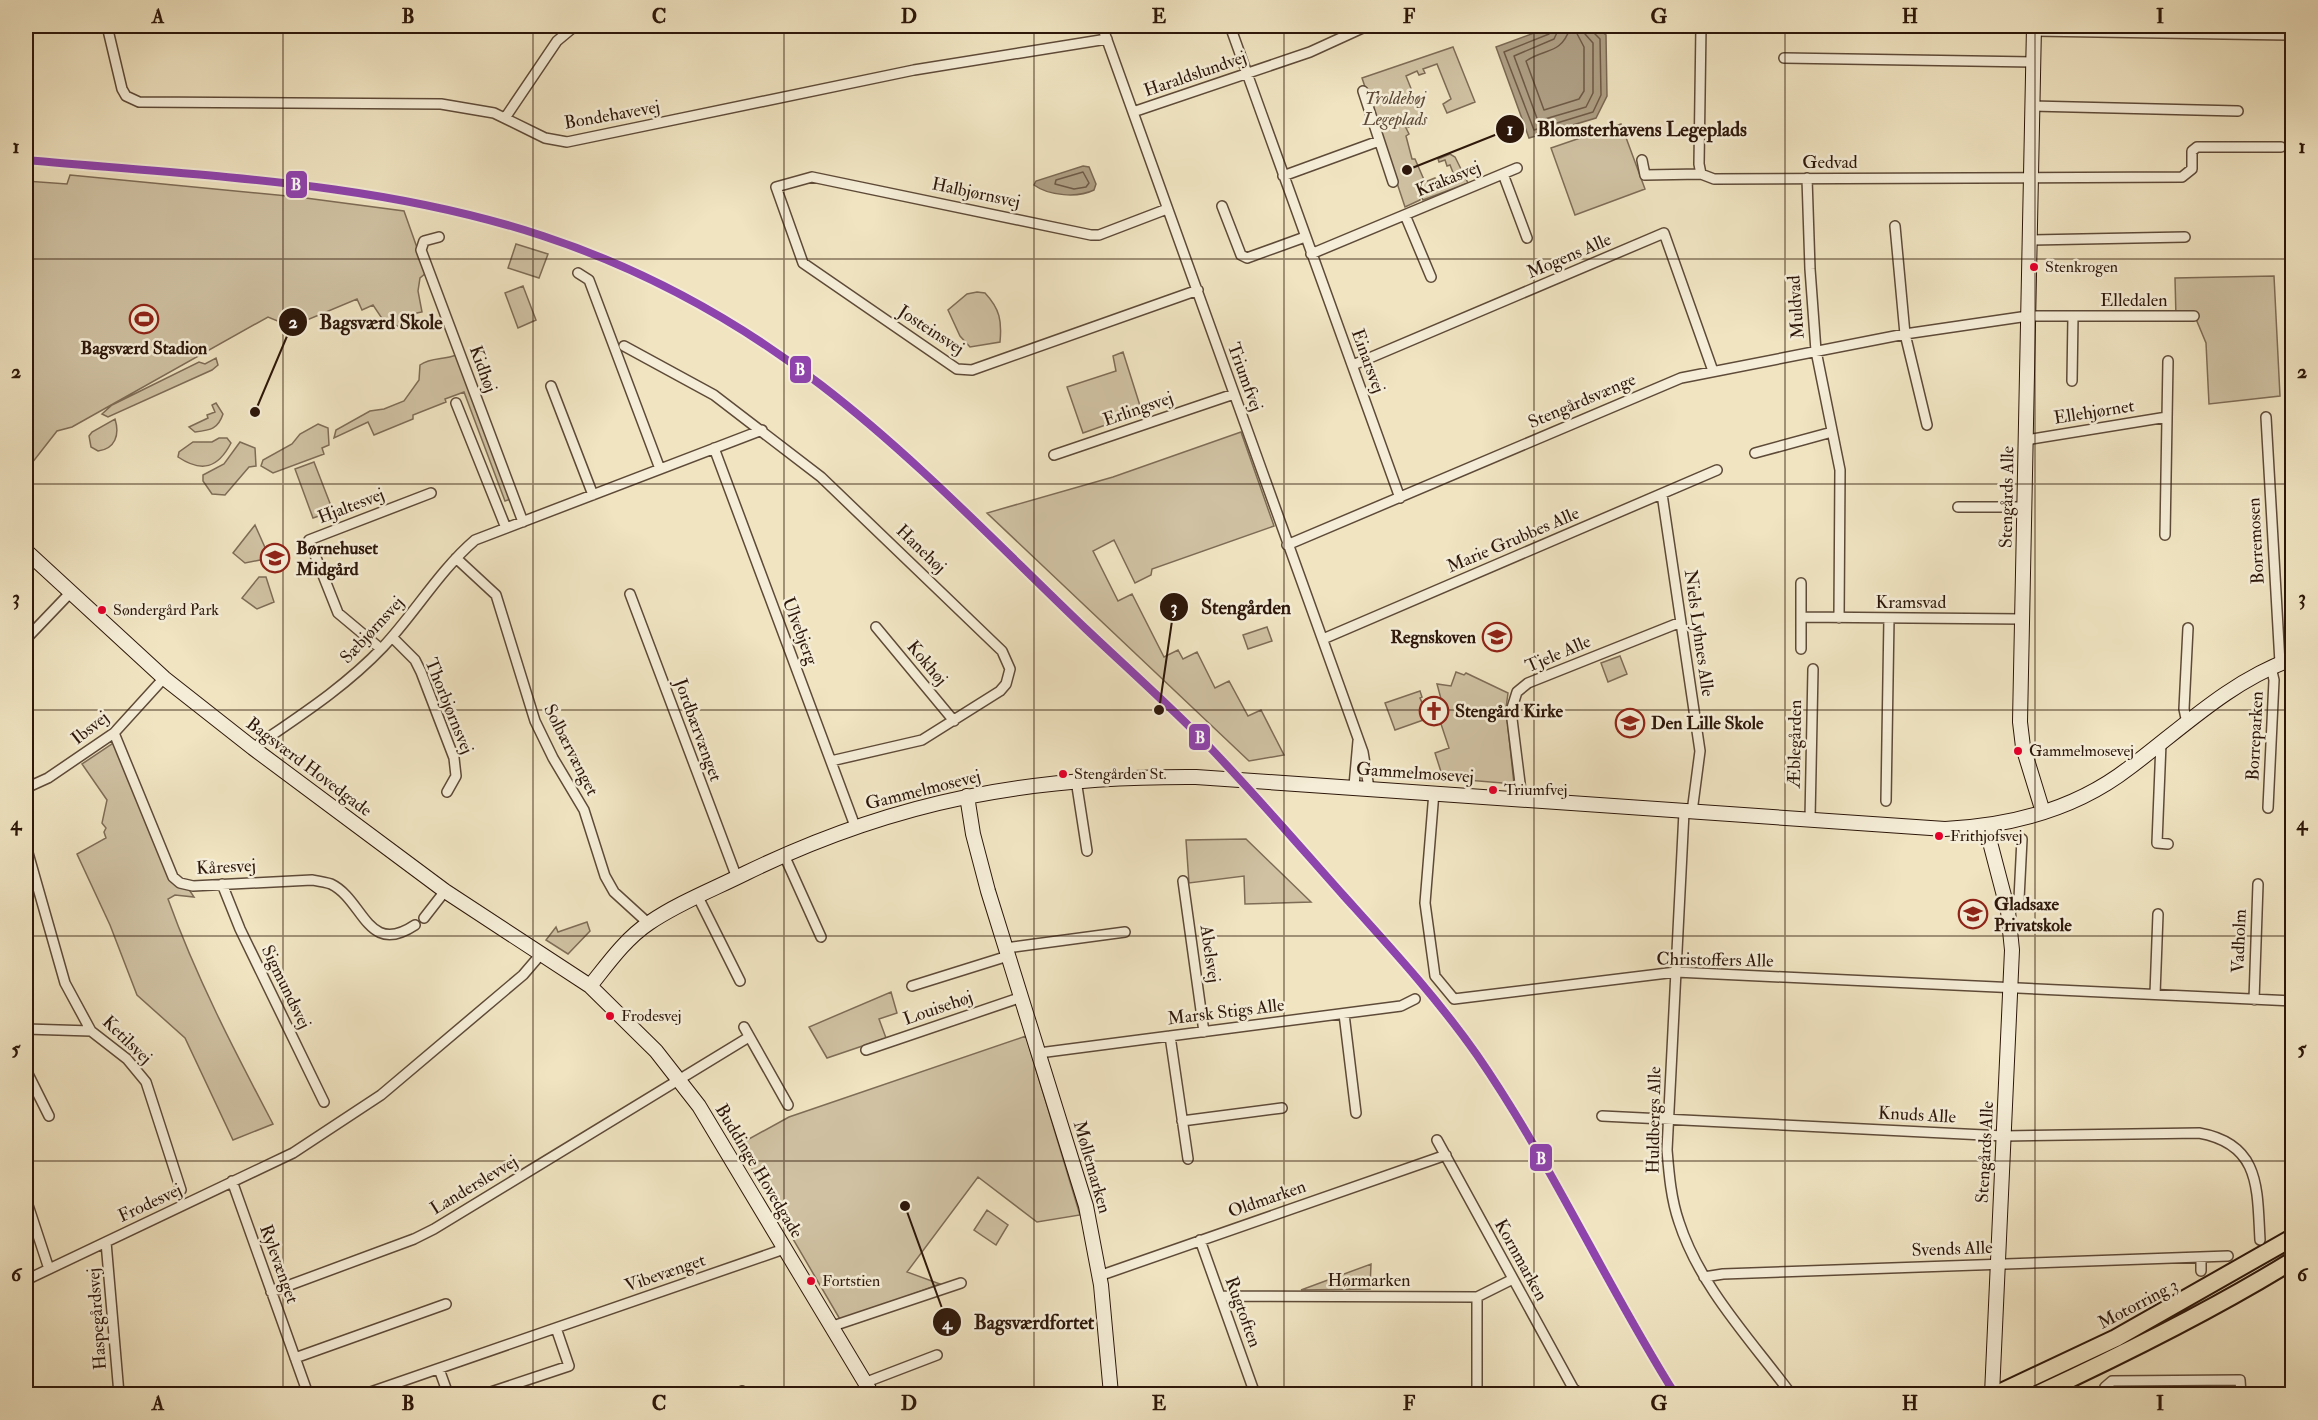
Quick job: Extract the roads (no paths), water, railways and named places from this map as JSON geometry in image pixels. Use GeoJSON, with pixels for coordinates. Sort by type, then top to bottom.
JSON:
{"type":"FeatureCollection","features":[{"type":"Feature","properties":{"kind":"highway","name":"Motorring 3"},"geometry":{"type":"LineString","coordinates":[[2004,1391],[2116,1338],[2292,1238]]}},
{"type":"Feature","properties":{"kind":"highway","name":"Motorring 3"},"geometry":{"type":"LineString","coordinates":[[2038,1395],[2250,1287],[2292,1261]]}},
{"type":"Feature","properties":{"kind":"street","name":"Bondehavevej"},"geometry":{"type":"LineString","coordinates":[[107,26],[122,89],[126,96],[139,102],[441,104],[467,107],[505,118],[545,138],[567,142],[914,70],[1107,39]]}},
{"type":"Feature","properties":{"kind":"street"},"geometry":{"type":"LineString","coordinates":[[505,118],[557,41],[575,26]]}},
{"type":"Feature","properties":{"kind":"street","name":"Triumfvej"},"geometry":{"type":"LineString","coordinates":[[1102,26],[1363,752],[1369,788]]}},
{"type":"Feature","properties":{"kind":"street","name":"Einarsvej"},"geometry":{"type":"LineString","coordinates":[[1230,26],[1400,498]]}},
{"type":"Feature","properties":{"kind":"street","name":"Haraldslundvej"},"geometry":{"type":"LineString","coordinates":[[1133,112],[1310,52],[1367,26]]}},
{"type":"Feature","properties":{"kind":"street"},"geometry":{"type":"LineString","coordinates":[[1701,26],[1699,164],[1701,174]]}},
{"type":"Feature","properties":{"kind":"street"},"geometry":{"type":"LineString","coordinates":[[2034,28],[2292,35]]}},
{"type":"Feature","properties":{"kind":"street","name":"Stengårds Alle"},"geometry":{"type":"LineString","coordinates":[[2034,28],[2020,722],[2023,747],[2043,812]]}},
{"type":"Feature","properties":{"kind":"street"},"geometry":{"type":"LineString","coordinates":[[1784,58],[2033,62]]}},
{"type":"Feature","properties":{"kind":"street"},"geometry":{"type":"LineString","coordinates":[[1363,91],[1393,182]]}},
{"type":"Feature","properties":{"kind":"street"},"geometry":{"type":"LineString","coordinates":[[2032,106],[2238,111]]}},
{"type":"Feature","properties":{"kind":"street"},"geometry":{"type":"LineString","coordinates":[[1283,176],[1379,141]]}},
{"type":"Feature","properties":{"kind":"street"},"geometry":{"type":"LineString","coordinates":[[2030,179],[2182,177],[2192,170],[2192,152],[2197,147],[2281,147]]}},
{"type":"Feature","properties":{"kind":"street","name":"Gedvad"},"geometry":{"type":"LineString","coordinates":[[1642,160],[1645,175],[1701,174],[1714,179],[2030,179]]}},
{"type":"Feature","properties":{"kind":"street","name":"Krakasvej"},"geometry":{"type":"LineString","coordinates":[[1311,254],[1517,168]]}},
{"type":"Feature","properties":{"kind":"street","name":"Krakasvej"},"geometry":{"type":"LineString","coordinates":[[1503,174],[1527,238]]}},
{"type":"Feature","properties":{"kind":"street","name":"Halbjørnsvej"},"geometry":{"type":"LineString","coordinates":[[776,187],[812,177],[1091,235],[1167,209]]}},
{"type":"Feature","properties":{"kind":"street","name":"Muldvad"},"geometry":{"type":"LineString","coordinates":[[1807,178],[1809,269],[1816,351],[1841,489],[1839,618]]}},
{"type":"Feature","properties":{"kind":"street","name":"Josteinsvej"},"geometry":{"type":"LineString","coordinates":[[776,187],[803,263],[957,369],[972,370],[1198,290]]}},
{"type":"Feature","properties":{"kind":"street"},"geometry":{"type":"LineString","coordinates":[[1222,206],[1241,255],[1247,258],[1305,237]]}},
{"type":"Feature","properties":{"kind":"street","name":"Krakasvej"},"geometry":{"type":"LineString","coordinates":[[1406,215],[1431,277]]}},
{"type":"Feature","properties":{"kind":"street"},"geometry":{"type":"LineString","coordinates":[[1895,226],[1905,334],[1927,425]]}},
{"type":"Feature","properties":{"kind":"street","name":"Mogens Alle"},"geometry":{"type":"LineString","coordinates":[[1353,366],[1664,233],[1713,371]]}},
{"type":"Feature","properties":{"kind":"street","name":"Kidhøj"},"geometry":{"type":"LineString","coordinates":[[439,237],[424,241],[421,250],[523,522]]}},
{"type":"Feature","properties":{"kind":"street"},"geometry":{"type":"LineString","coordinates":[[2030,240],[2185,237]]}},
{"type":"Feature","properties":{"kind":"street"},"geometry":{"type":"LineString","coordinates":[[578,273],[589,280],[660,469]]}},
{"type":"Feature","properties":{"kind":"street","name":"Stengårdsvænge"},"geometry":{"type":"LineString","coordinates":[[1287,545],[1667,382],[1905,334],[2028,316]]}},
{"type":"Feature","properties":{"kind":"street","name":"Elledalen"},"geometry":{"type":"LineString","coordinates":[[2028,316],[2194,316]]}},
{"type":"Feature","properties":{"kind":"street"},"geometry":{"type":"LineString","coordinates":[[2072,381],[2073,316]]}},
{"type":"Feature","properties":{"kind":"street","name":"Hanehøj"},"geometry":{"type":"LineString","coordinates":[[624,346],[714,395],[762,430],[853,505],[1002,651],[1010,669],[1006,684],[1000,691],[922,740],[909,745],[831,761]]}},
{"type":"Feature","properties":{"kind":"street"},"geometry":{"type":"LineString","coordinates":[[2165,535],[2168,361]]}},
{"type":"Feature","properties":{"kind":"street"},"geometry":{"type":"LineString","coordinates":[[551,386],[593,495]]}},
{"type":"Feature","properties":{"kind":"street","name":"Erlingsvej"},"geometry":{"type":"LineString","coordinates":[[1053,455],[1234,394]]}},
{"type":"Feature","properties":{"kind":"street"},"geometry":{"type":"LineString","coordinates":[[456,403],[506,528]]}},
{"type":"Feature","properties":{"kind":"street","name":"Ellehjørnet"},"geometry":{"type":"LineString","coordinates":[[2026,440],[2167,417]]}},
{"type":"Feature","properties":{"kind":"street","name":"Borremosen"},"geometry":{"type":"LineString","coordinates":[[2266,417],[2281,663]]}},
{"type":"Feature","properties":{"kind":"street","name":"Sæbjørnsvej"},"geometry":{"type":"LineString","coordinates":[[253,748],[330,695],[381,649],[456,558],[475,540],[762,430]]}},
{"type":"Feature","properties":{"kind":"street"},"geometry":{"type":"LineString","coordinates":[[1755,453],[1832,432]]}},
{"type":"Feature","properties":{"kind":"street","name":"Ulvebjerg"},"geometry":{"type":"LineString","coordinates":[[714,448],[855,826]]}},
{"type":"Feature","properties":{"kind":"street","name":"Marie Grubbes Alle"},"geometry":{"type":"LineString","coordinates":[[1323,639],[1717,470]]}},
{"type":"Feature","properties":{"kind":"street","name":"Hjaltesvej"},"geometry":{"type":"LineString","coordinates":[[381,649],[338,613],[309,540],[431,493]]}},
{"type":"Feature","properties":{"kind":"street","name":"Niels Lyhnes Alle"},"geometry":{"type":"LineString","coordinates":[[1662,494],[1700,751],[1688,812]]}},
{"type":"Feature","properties":{"kind":"street"},"geometry":{"type":"LineString","coordinates":[[1958,507],[2024,507]]}},
{"type":"Feature","properties":{"kind":"street","name":"Bagsværd Hovedgade"},"geometry":{"type":"LineString","coordinates":[[26,551],[164,678],[253,748],[445,891],[590,986]]}},
{"type":"Feature","properties":{"kind":"street","name":"Solbærvænget"},"geometry":{"type":"LineString","coordinates":[[456,558],[496,595],[535,721],[553,758],[584,810],[605,876],[614,892],[648,923]]}},
{"type":"Feature","properties":{"kind":"street"},"geometry":{"type":"LineString","coordinates":[[1801,583],[1801,649]]}},
{"type":"Feature","properties":{"kind":"street"},"geometry":{"type":"LineString","coordinates":[[26,639],[71,592]]}},
{"type":"Feature","properties":{"kind":"street","name":"Jordbærvænget"},"geometry":{"type":"LineString","coordinates":[[630,594],[737,878]]}},
{"type":"Feature","properties":{"kind":"street","name":"Kramsvad"},"geometry":{"type":"LineString","coordinates":[[1801,617],[2021,619]]}},
{"type":"Feature","properties":{"kind":"street"},"geometry":{"type":"LineString","coordinates":[[1886,801],[1889,618]]}},
{"type":"Feature","properties":{"kind":"street","name":"Tjele Alle"},"geometry":{"type":"LineString","coordinates":[[1522,799],[1511,711],[1517,692],[1528,682],[1681,622]]}},
{"type":"Feature","properties":{"kind":"street","name":"Kokhøj"},"geometry":{"type":"LineString","coordinates":[[876,627],[954,720]]}},
{"type":"Feature","properties":{"kind":"street"},"geometry":{"type":"LineString","coordinates":[[2187,723],[2184,709],[2188,628]]}},
{"type":"Feature","properties":{"kind":"street","name":"Thorbjørnsvej"},"geometry":{"type":"LineString","coordinates":[[392,637],[415,660],[454,758],[456,776],[447,792]]}},
{"type":"Feature","properties":{"kind":"street","name":"Gammelmosevej"},"geometry":{"type":"LineString","coordinates":[[590,986],[626,943],[648,923],[698,897],[784,855],[855,826],[897,812],[967,796],[1076,780],[1196,777],[1354,786],[1945,830],[1986,827],[2043,812],[2081,797],[2118,777],[2226,693],[2281,663]]}},
{"type":"Feature","properties":{"kind":"street","name":"Borreparken"},"geometry":{"type":"LineString","coordinates":[[2268,808],[2274,680],[2281,663]]}},
{"type":"Feature","properties":{"kind":"street","name":"Æblegården"},"geometry":{"type":"LineString","coordinates":[[1810,819],[1813,669]]}},
{"type":"Feature","properties":{"kind":"street","name":"Ibsvej"},"geometry":{"type":"LineString","coordinates":[[26,788],[48,778],[114,733],[164,678]]}},
{"type":"Feature","properties":{"kind":"street","name":"Kåresvej"},"geometry":{"type":"LineString","coordinates":[[114,733],[173,877],[180,884],[193,886],[312,880],[332,884],[370,926],[386,935],[400,934],[415,925]]}},
{"type":"Feature","properties":{"kind":"street","name":"Triumfvej"},"geometry":{"type":"LineString","coordinates":[[1354,786],[1358,738]]}},
{"type":"Feature","properties":{"kind":"street"},"geometry":{"type":"LineString","coordinates":[[2161,743],[2157,843],[2168,844]]}},
{"type":"Feature","properties":{"kind":"street"},"geometry":{"type":"LineString","coordinates":[[1076,780],[1087,851]]}},
{"type":"Feature","properties":{"kind":"street","name":"Christoffers Alle"},"geometry":{"type":"LineString","coordinates":[[1434,792],[1425,903],[1435,976],[1454,999],[1676,972],[2292,1001]]}},
{"type":"Feature","properties":{"kind":"street","name":"Møllemarken"},"geometry":{"type":"LineString","coordinates":[[967,796],[979,858],[1086,1206],[1099,1276],[1112,1395]]}},
{"type":"Feature","properties":{"kind":"street","name":"Huldbergs Alle"},"geometry":{"type":"LineString","coordinates":[[1688,812],[1668,1119],[1670,1177],[1678,1220],[1704,1277],[1791,1395]]}},
{"type":"Feature","properties":{"kind":"street","name":"Stengårds Alle"},"geometry":{"type":"LineString","coordinates":[[1986,827],[2008,911],[2012,950],[1992,1395]]}},
{"type":"Feature","properties":{"kind":"street"},"geometry":{"type":"LineString","coordinates":[[2008,911],[2016,906],[2019,899],[2022,840]]}},
{"type":"Feature","properties":{"kind":"street","name":"Ketilsvej"},"geometry":{"type":"LineString","coordinates":[[26,846],[65,983],[91,1031],[127,1059],[146,1082],[181,1190]]}},
{"type":"Feature","properties":{"kind":"street"},"geometry":{"type":"LineString","coordinates":[[784,855],[821,938]]}},
{"type":"Feature","properties":{"kind":"street","name":"Abelsvej"},"geometry":{"type":"LineString","coordinates":[[1184,880],[1204,1032]]}},
{"type":"Feature","properties":{"kind":"street","name":"Sigmundsvej"},"geometry":{"type":"LineString","coordinates":[[222,884],[240,929],[324,1102]]}},
{"type":"Feature","properties":{"kind":"street","name":"Vadholm"},"geometry":{"type":"LineString","coordinates":[[2254,1000],[2258,884]]}},
{"type":"Feature","properties":{"kind":"street"},"geometry":{"type":"LineString","coordinates":[[424,918],[445,891]]}},
{"type":"Feature","properties":{"kind":"street"},"geometry":{"type":"LineString","coordinates":[[698,897],[740,981]]}},
{"type":"Feature","properties":{"kind":"street"},"geometry":{"type":"LineString","coordinates":[[2155,994],[2158,914]]}},
{"type":"Feature","properties":{"kind":"street"},"geometry":{"type":"LineString","coordinates":[[912,986],[1007,952],[1125,932]]}},
{"type":"Feature","properties":{"kind":"street","name":"Frodesvej"},"geometry":{"type":"LineString","coordinates":[[26,1280],[293,1153],[381,1095],[523,975],[541,954]]}},
{"type":"Feature","properties":{"kind":"street","name":"Buddinge Hovedgade"},"geometry":{"type":"LineString","coordinates":[[590,986],[622,1015],[680,1079],[868,1389]]}},
{"type":"Feature","properties":{"kind":"street","name":"Louisehøj"},"geometry":{"type":"LineString","coordinates":[[866,1050],[1022,997]]}},
{"type":"Feature","properties":{"kind":"street","name":"Marsk Stigs Alle"},"geometry":{"type":"LineString","coordinates":[[1040,1053],[1401,1006],[1415,999]]}},
{"type":"Feature","properties":{"kind":"street"},"geometry":{"type":"LineString","coordinates":[[1344,1014],[1356,1113]]}},
{"type":"Feature","properties":{"kind":"street"},"geometry":{"type":"LineString","coordinates":[[744,1027],[788,1105]]}},
{"type":"Feature","properties":{"kind":"street"},"geometry":{"type":"LineString","coordinates":[[26,1029],[91,1031]]}},
{"type":"Feature","properties":{"kind":"street"},"geometry":{"type":"LineString","coordinates":[[1170,1036],[1188,1159]]}},
{"type":"Feature","properties":{"kind":"street","name":"Landerslevvej"},"geometry":{"type":"LineString","coordinates":[[271,1292],[414,1239],[434,1229],[749,1038]]}},
{"type":"Feature","properties":{"kind":"street"},"geometry":{"type":"LineString","coordinates":[[26,1070],[49,1116]]}},
{"type":"Feature","properties":{"kind":"street"},"geometry":{"type":"LineString","coordinates":[[1182,1121],[1282,1108]]}},
{"type":"Feature","properties":{"kind":"street","name":"Knuds Alle"},"geometry":{"type":"LineString","coordinates":[[1602,1116],[2004,1136],[2199,1134],[2214,1136],[2238,1149],[2253,1171],[2260,1240]]}},
{"type":"Feature","properties":{"kind":"street","name":"Kornmarken"},"geometry":{"type":"LineString","coordinates":[[1437,1140],[1573,1388],[1580,1395]]}},
{"type":"Feature","properties":{"kind":"street","name":"Oldmarken"},"geometry":{"type":"LineString","coordinates":[[1099,1276],[1446,1155]]}},
{"type":"Feature","properties":{"kind":"street","name":"Rylevænget"},"geometry":{"type":"LineString","coordinates":[[232,1181],[308,1395]]}},
{"type":"Feature","properties":{"kind":"street"},"geometry":{"type":"LineString","coordinates":[[26,1198],[49,1269]]}},
{"type":"Feature","properties":{"kind":"street","name":"Rugtoften"},"geometry":{"type":"LineString","coordinates":[[1200,1240],[1255,1395]]}},
{"type":"Feature","properties":{"kind":"street","name":"Haspegårdsvej"},"geometry":{"type":"LineString","coordinates":[[106,1242],[119,1395]]}},
{"type":"Feature","properties":{"kind":"street","name":"Vibevænget"},"geometry":{"type":"LineString","coordinates":[[365,1395],[784,1249]]}},
{"type":"Feature","properties":{"kind":"street","name":"Svends Alle"},"geometry":{"type":"LineString","coordinates":[[1704,1277],[1723,1274],[2228,1256]]}},
{"type":"Feature","properties":{"kind":"street"},"geometry":{"type":"LineString","coordinates":[[2201,1258],[2201,1271]]}},
{"type":"Feature","properties":{"kind":"street","name":"Hørmarken"},"geometry":{"type":"LineString","coordinates":[[1221,1296],[1477,1297],[1513,1279]]}},
{"type":"Feature","properties":{"kind":"street"},"geometry":{"type":"LineString","coordinates":[[830,1327],[960,1283]]}},
{"type":"Feature","properties":{"kind":"street"},"geometry":{"type":"LineString","coordinates":[[1475,1394],[1477,1297]]}},
{"type":"Feature","properties":{"kind":"street"},"geometry":{"type":"LineString","coordinates":[[295,1358],[446,1304]]}},
{"type":"Feature","properties":{"kind":"street"},"geometry":{"type":"LineString","coordinates":[[485,1395],[569,1366],[556,1328]]}},
{"type":"Feature","properties":{"kind":"street"},"geometry":{"type":"LineString","coordinates":[[868,1389],[937,1355]]}},
{"type":"Feature","properties":{"kind":"street"},"geometry":{"type":"LineString","coordinates":[[439,1369],[448,1395]]}},
{"type":"Feature","properties":{"kind":"street"},"geometry":{"type":"LineString","coordinates":[[2105,1395],[2105,1387],[2112,1381],[2240,1380],[2241,1395]]}},
{"type":"Feature","properties":{"kind":"water"},"geometry":{"type":"Polygon","coordinates":[[[1553,26],[1594,26],[1606,35],[1607,96],[1596,118],[1529,138],[1496,47],[1553,26]]]}},
{"type":"Feature","properties":{"kind":"water"},"geometry":{"type":"Polygon","coordinates":[[[1083,166],[1089,167],[1096,184],[1094,190],[1087,193],[1055,194],[1034,185],[1036,181],[1083,166]]]}},
{"type":"Feature","properties":{"kind":"place","name":"Blomsterhavens Legeplads"},"geometry":{"type":"Point","coordinates":[1407,170]}},
{"type":"Feature","properties":{"kind":"place","name":"Stenkrogen"},"geometry":{"type":"Point","coordinates":[2034,267]}},
{"type":"Feature","properties":{"kind":"place","name":"Bagsværd Stadion"},"geometry":{"type":"Point","coordinates":[144,319]}},
{"type":"Feature","properties":{"kind":"place","name":"Bagsværd Skole"},"geometry":{"type":"Point","coordinates":[255,412]}},
{"type":"Feature","properties":{"kind":"place","name":"Børnehuset Midgård"},"geometry":{"type":"Point","coordinates":[275,558]}},
{"type":"Feature","properties":{"kind":"place","name":"Søndergård Park"},"geometry":{"type":"Point","coordinates":[102,610]}},
{"type":"Feature","properties":{"kind":"place","name":"Regnskoven"},"geometry":{"type":"Point","coordinates":[1497,637]}},
{"type":"Feature","properties":{"kind":"place","name":"Stengården"},"geometry":{"type":"Point","coordinates":[1159,710]}},
{"type":"Feature","properties":{"kind":"place","name":"Stengård Kirke"},"geometry":{"type":"Point","coordinates":[1434,711]}},
{"type":"Feature","properties":{"kind":"place","name":"Den Lille Skole"},"geometry":{"type":"Point","coordinates":[1630,723]}},
{"type":"Feature","properties":{"kind":"place","name":"Gammelmosevej"},"geometry":{"type":"Point","coordinates":[2018,751]}},
{"type":"Feature","properties":{"kind":"place","name":"Stengården St."},"geometry":{"type":"Point","coordinates":[1063,774]}},
{"type":"Feature","properties":{"kind":"place","name":"Triumfvej"},"geometry":{"type":"Point","coordinates":[1493,790]}},
{"type":"Feature","properties":{"kind":"place","name":"Frithjofsvej"},"geometry":{"type":"Point","coordinates":[1939,836]}},
{"type":"Feature","properties":{"kind":"place","name":"Gladsaxe Privatskole"},"geometry":{"type":"Point","coordinates":[1973,914]}},
{"type":"Feature","properties":{"kind":"place","name":"Frodesvej"},"geometry":{"type":"Point","coordinates":[610,1016]}},
{"type":"Feature","properties":{"kind":"place","name":"Bagsværdfortet"},"geometry":{"type":"Point","coordinates":[905,1206]}},
{"type":"Feature","properties":{"kind":"place","name":"Fortstien"},"geometry":{"type":"Point","coordinates":[811,1281]}},
{"type":"Feature","properties":{"kind":"park label","name":"Troldehøj Legeplads"},"geometry":{"type":"Point","coordinates":[1395,108]}}]}
